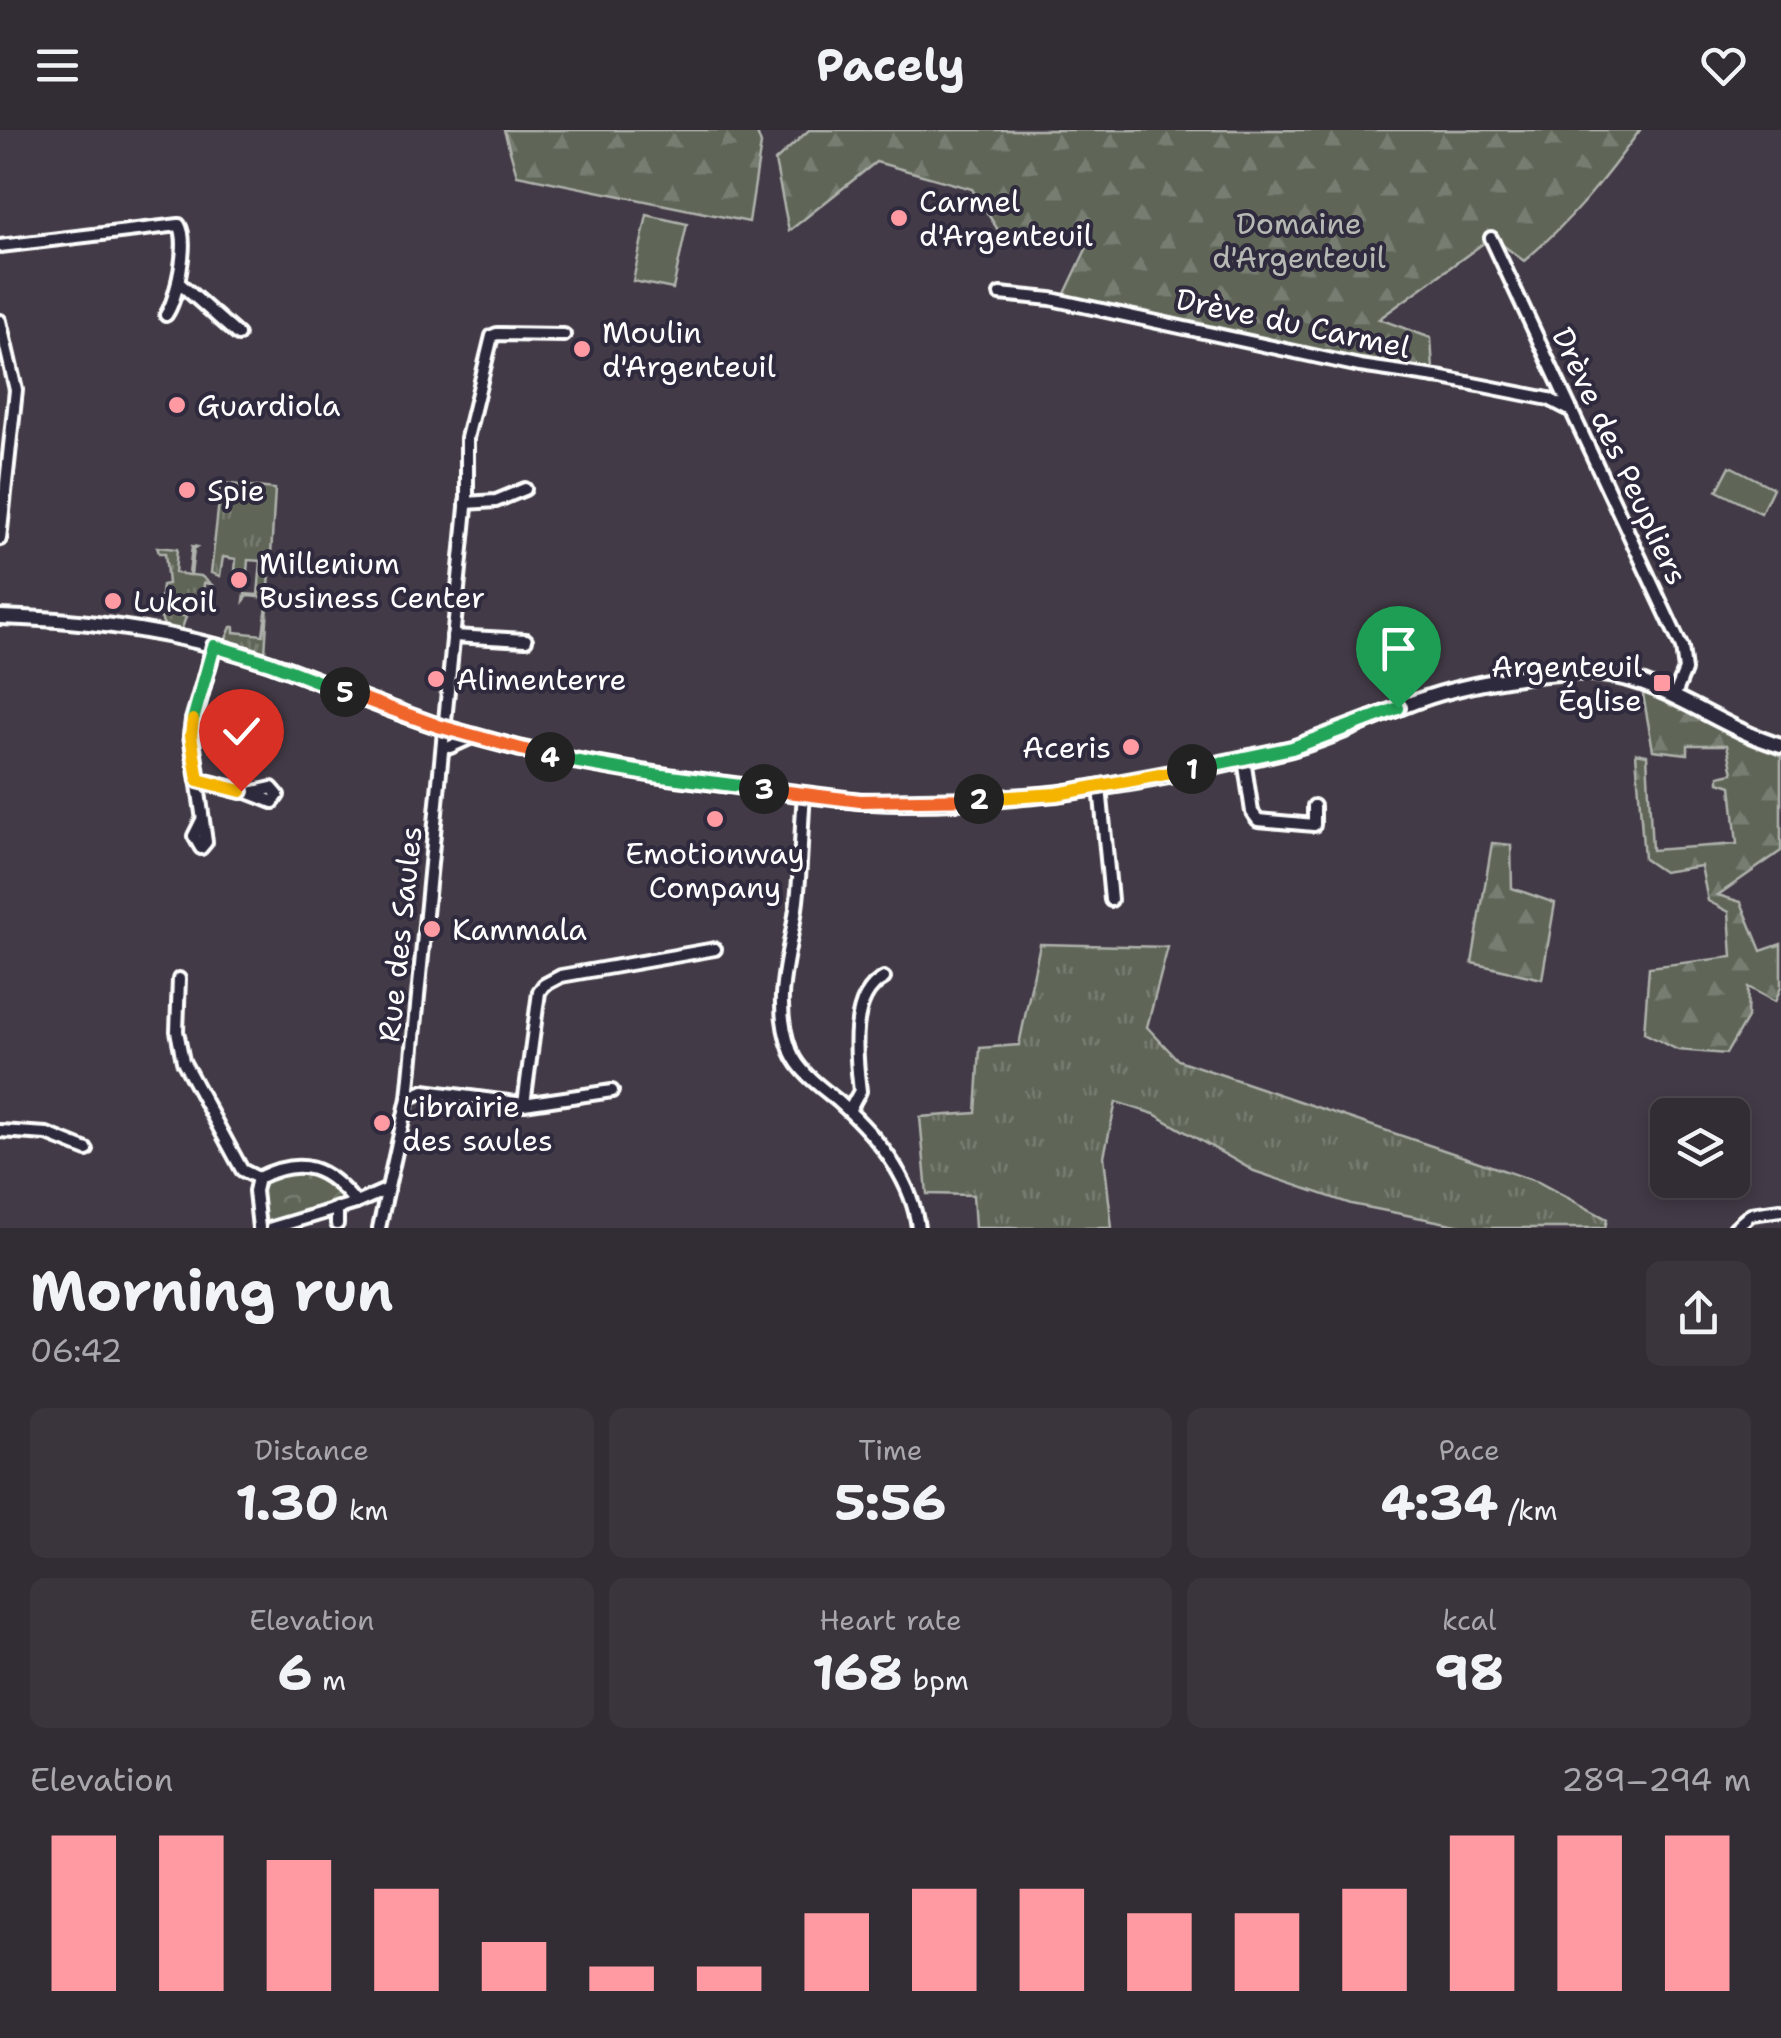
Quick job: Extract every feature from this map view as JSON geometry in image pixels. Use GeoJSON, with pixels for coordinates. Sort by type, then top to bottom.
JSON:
{"type":"FeatureCollection","features":[{"type":"Feature","properties":{"kind":"main road"},"geometry":{"type":"LineString","coordinates":[[0,617],[128,628],[214,646],[270,663],[408,717],[549,757],[654,775],[860,801],[940,802],[1100,788],[1320,740],[1446,692],[1514,674],[1604,674],[1644,683],[1781,746]]}},
{"type":"Feature","properties":{"kind":"street"},"geometry":{"type":"LineString","coordinates":[[0,246],[176,224],[183,231],[178,282],[174,304],[166,315]]}},
{"type":"Feature","properties":{"kind":"street","name":"Drève des Peupliers"},"geometry":{"type":"LineString","coordinates":[[1491,238],[1684,654],[1685,670],[1674,697]]}},
{"type":"Feature","properties":{"kind":"street"},"geometry":{"type":"LineString","coordinates":[[178,282],[238,335]]}},
{"type":"Feature","properties":{"kind":"street","name":"Drève du Carmel"},"geometry":{"type":"LineString","coordinates":[[1000,294],[1051,299],[1360,366],[1549,399],[1572,410]]}},
{"type":"Feature","properties":{"kind":"street"},"geometry":{"type":"LineString","coordinates":[[0,321],[16,390],[0,539]]}},
{"type":"Feature","properties":{"kind":"street","name":"Rue des Saules"},"geometry":{"type":"LineString","coordinates":[[379,1228],[408,1098],[442,762],[450,733],[445,728],[466,503],[467,438],[492,336],[564,335]]}},
{"type":"Feature","properties":{"kind":"street"},"geometry":{"type":"LineString","coordinates":[[466,503],[496,501],[524,489]]}},
{"type":"Feature","properties":{"kind":"street"},"geometry":{"type":"LineString","coordinates":[[453,636],[526,640]]}},
{"type":"Feature","properties":{"kind":"street"},"geometry":{"type":"LineString","coordinates":[[202,820],[191,735],[214,646]]}},
{"type":"Feature","properties":{"kind":"street"},"geometry":{"type":"LineString","coordinates":[[408,717],[428,728],[446,746],[473,737]]}},
{"type":"Feature","properties":{"kind":"street"},"geometry":{"type":"LineString","coordinates":[[1244,759],[1252,812],[1258,820],[1314,825],[1314,806]]}},
{"type":"Feature","properties":{"kind":"street"},"geometry":{"type":"LineString","coordinates":[[198,780],[250,793]]}},
{"type":"Feature","properties":{"kind":"street"},"geometry":{"type":"LineString","coordinates":[[1100,788],[1111,900]]}},
{"type":"Feature","properties":{"kind":"street"},"geometry":{"type":"LineString","coordinates":[[804,794],[797,900],[784,960],[781,1004],[788,1040],[796,1062],[849,1111],[896,1168],[910,1196],[918,1228]]}},
{"type":"Feature","properties":{"kind":"street"},"geometry":{"type":"LineString","coordinates":[[524,1104],[544,985],[561,976],[715,949]]}},
{"type":"Feature","properties":{"kind":"street"},"geometry":{"type":"LineString","coordinates":[[849,1111],[860,1091],[855,1066],[862,1000],[871,985],[884,978]]}},
{"type":"Feature","properties":{"kind":"street"},"geometry":{"type":"LineString","coordinates":[[179,980],[176,1030],[183,1060],[242,1170],[258,1178],[296,1168],[318,1169],[332,1176],[358,1202],[382,1208]]}},
{"type":"Feature","properties":{"kind":"street"},"geometry":{"type":"LineString","coordinates":[[410,1081],[424,1091],[524,1104],[612,1091]]}},
{"type":"Feature","properties":{"kind":"street"},"geometry":{"type":"LineString","coordinates":[[408,1098],[424,1091]]}},
{"type":"Feature","properties":{"kind":"street"},"geometry":{"type":"LineString","coordinates":[[0,1131],[60,1137],[87,1150]]}},
{"type":"Feature","properties":{"kind":"street"},"geometry":{"type":"LineString","coordinates":[[258,1178],[258,1228]]}},
{"type":"Feature","properties":{"kind":"street"},"geometry":{"type":"LineString","coordinates":[[272,1228],[388,1189]]}},
{"type":"Feature","properties":{"kind":"street"},"geometry":{"type":"LineString","coordinates":[[337,1208],[338,1224]]}},
{"type":"Feature","properties":{"kind":"street"},"geometry":{"type":"LineString","coordinates":[[1735,1228],[1752,1214],[1781,1210]]}},
{"type":"Feature","properties":{"kind":"green space"},"geometry":{"type":"Polygon","coordinates":[[[504,130],[756,130],[761,144],[749,222],[517,175],[504,130]]]}},
{"type":"Feature","properties":{"kind":"green space","name":"Domaine d'Argenteuil"},"geometry":{"type":"Polygon","coordinates":[[[809,130],[1640,130],[1586,199],[1524,261],[1492,237],[1379,319],[1431,338],[1434,385],[1061,302],[1089,243],[1005,241],[972,189],[876,162],[789,231],[775,161],[809,130]]]}},
{"type":"Feature","properties":{"kind":"green space"},"geometry":{"type":"Polygon","coordinates":[[[647,215],[687,224],[673,289],[633,281],[647,215]]]}},
{"type":"Feature","properties":{"kind":"green space"},"geometry":{"type":"Polygon","coordinates":[[[1730,466],[1773,488],[1761,513],[1717,491],[1730,466]]]}},
{"type":"Feature","properties":{"kind":"green space"},"geometry":{"type":"Polygon","coordinates":[[[221,483],[275,489],[265,654],[225,641],[231,627],[234,632],[263,635],[268,598],[248,596],[244,601],[245,594],[258,595],[261,561],[248,560],[247,572],[235,571],[236,559],[223,557],[220,576],[211,573],[221,483]]]}},
{"type":"Feature","properties":{"kind":"green space"},"geometry":{"type":"Polygon","coordinates":[[[192,546],[197,547],[191,575],[201,576],[211,584],[204,583],[199,601],[182,600],[178,614],[186,617],[181,631],[165,627],[159,614],[162,585],[168,584],[165,553],[159,553],[157,547],[177,549],[175,573],[189,575],[192,546]]]}},
{"type":"Feature","properties":{"kind":"green space"},"geometry":{"type":"Polygon","coordinates":[[[1642,689],[1781,757],[1781,851],[1718,895],[1741,902],[1761,951],[1781,944],[1781,987],[1775,1002],[1748,987],[1747,1018],[1726,1054],[1678,1050],[1644,1033],[1649,967],[1732,957],[1729,912],[1708,901],[1701,866],[1663,872],[1644,859],[1636,753],[1647,755],[1652,850],[1737,844],[1731,786],[1719,782],[1719,776],[1733,773],[1727,745],[1688,745],[1688,754],[1653,750],[1642,689]]]}},
{"type":"Feature","properties":{"kind":"green space"},"geometry":{"type":"Polygon","coordinates":[[[1492,843],[1511,845],[1512,888],[1555,903],[1542,979],[1472,963],[1492,843]]]}},
{"type":"Feature","properties":{"kind":"green space"},"geometry":{"type":"Polygon","coordinates":[[[1040,944],[1168,947],[1147,1027],[1178,1060],[1538,1182],[1607,1219],[1605,1228],[1472,1228],[1351,1204],[1254,1171],[1154,1114],[1116,1102],[1104,1156],[1112,1228],[975,1228],[973,1195],[927,1194],[920,1117],[976,1113],[980,1048],[1019,1045],[1040,944]]]}},
{"type":"Feature","properties":{"kind":"green space"},"geometry":{"type":"Polygon","coordinates":[[[306,1170],[325,1173],[350,1201],[262,1226],[259,1187],[264,1178],[306,1170]]]}},
{"type":"Feature","properties":{"kind":"place","name":"Carmel d'Argenteuil"},"geometry":{"type":"Point","coordinates":[899,218]}},
{"type":"Feature","properties":{"kind":"place","name":"Moulin d'Argenteuil"},"geometry":{"type":"Point","coordinates":[582,349]}},
{"type":"Feature","properties":{"kind":"place","name":"Guardiola"},"geometry":{"type":"Point","coordinates":[177,405]}},
{"type":"Feature","properties":{"kind":"place","name":"Spie"},"geometry":{"type":"Point","coordinates":[187,490]}},
{"type":"Feature","properties":{"kind":"place","name":"Millenium Business Center"},"geometry":{"type":"Point","coordinates":[239,580]}},
{"type":"Feature","properties":{"kind":"place","name":"Lukoil"},"geometry":{"type":"Point","coordinates":[113,601]}},
{"type":"Feature","properties":{"kind":"place","name":"Alimenterre"},"geometry":{"type":"Point","coordinates":[436,679]}},
{"type":"Feature","properties":{"kind":"place","name":"Argenteuil Église"},"geometry":{"type":"Point","coordinates":[1662,683]}},
{"type":"Feature","properties":{"kind":"place","name":"Aceris"},"geometry":{"type":"Point","coordinates":[1131,747]}},
{"type":"Feature","properties":{"kind":"place","name":"Emotionway Company"},"geometry":{"type":"Point","coordinates":[715,819]}},
{"type":"Feature","properties":{"kind":"place","name":"Kammala"},"geometry":{"type":"Point","coordinates":[432,929]}},
{"type":"Feature","properties":{"kind":"place","name":"Librairie des saules"},"geometry":{"type":"Point","coordinates":[382,1123]}},
{"type":"Feature","properties":{"kind":"route"},"geometry":{"type":"LineString","coordinates":[[241,791],[198,780],[192,749],[193,723],[214,646],[270,663],[408,717],[549,757],[654,775],[860,801],[958,801],[1100,788],[1292,748],[1398,708]]}}]}
